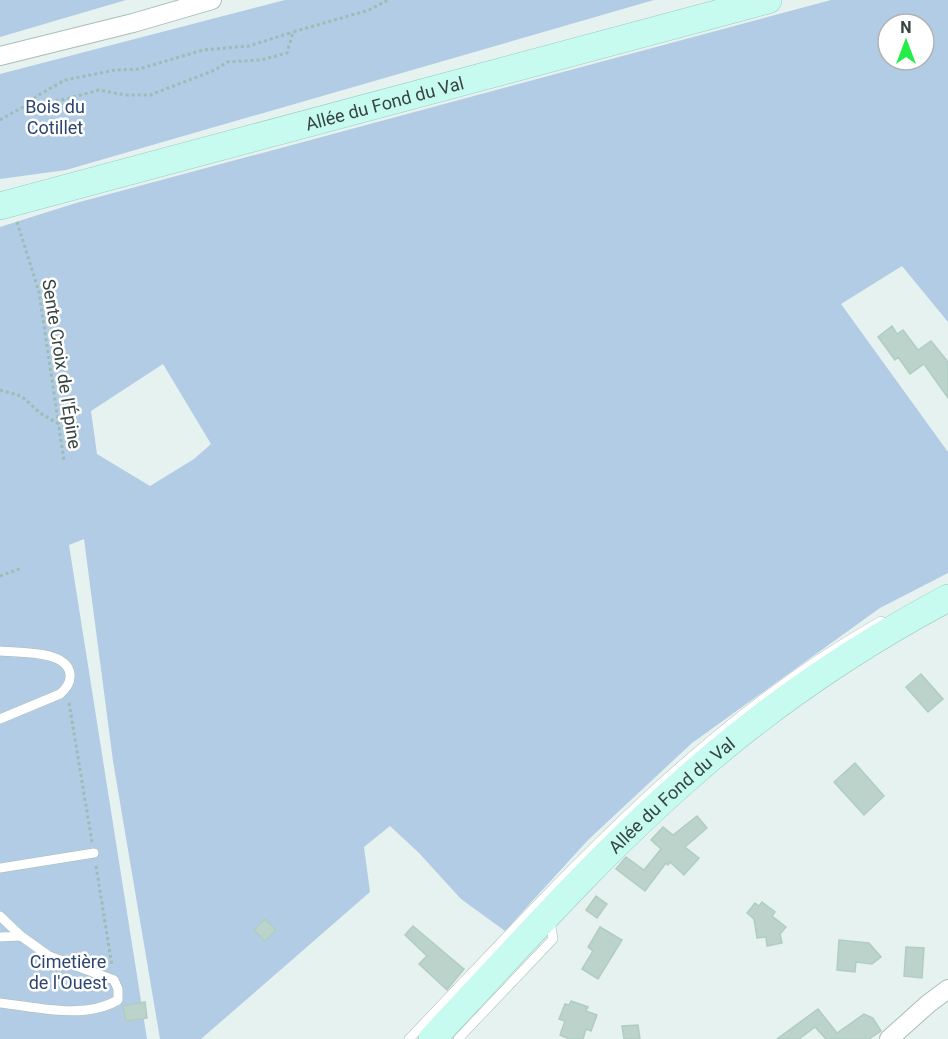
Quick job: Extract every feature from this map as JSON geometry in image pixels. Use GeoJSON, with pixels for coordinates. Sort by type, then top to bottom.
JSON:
{"type":"FeatureCollection","features":[{"type":"Feature","properties":{"kind":"street"},"geometry":{"type":"LineString","coordinates":[[0,56],[133,23],[212,0]]}},
{"type":"Feature","properties":{"kind":"street","name":"Allée du Fond du Val"},"geometry":{"type":"LineString","coordinates":[[8,200],[40,195],[768,0]]}},
{"type":"Feature","properties":{"kind":"street","name":"Allée du Fond du Val"},"geometry":{"type":"LineString","coordinates":[[432,1039],[501,978],[548,915],[653,809],[729,742],[798,690],[918,614],[948,598]]}},
{"type":"Feature","properties":{"kind":"street"},"geometry":{"type":"LineString","coordinates":[[889,1039],[948,989]]}},
{"type":"Feature","properties":{"kind":"lane"},"geometry":{"type":"LineString","coordinates":[[409,1039],[583,858],[668,775],[795,675],[853,636],[892,614]]}},
{"type":"Feature","properties":{"kind":"lane"},"geometry":{"type":"LineString","coordinates":[[0,651],[58,657],[66,663],[71,679],[67,688],[60,694],[0,719]]}},
{"type":"Feature","properties":{"kind":"lane"},"geometry":{"type":"LineString","coordinates":[[0,868],[94,852]]}},
{"type":"Feature","properties":{"kind":"lane"},"geometry":{"type":"LineString","coordinates":[[0,916],[21,936],[49,956],[114,980],[118,988],[118,1000],[106,1007],[78,1011],[0,1003]]}},
{"type":"Feature","properties":{"kind":"lane"},"geometry":{"type":"LineString","coordinates":[[0,937],[21,936]]}},
{"type":"Feature","properties":{"kind":"lane"},"geometry":{"type":"LineString","coordinates":[[458,1039],[501,978]]}},
{"type":"Feature","properties":{"kind":"path"},"geometry":{"type":"LineString","coordinates":[[0,120],[65,80],[115,70],[139,69],[203,50],[249,46],[369,9],[388,0]]}},
{"type":"Feature","properties":{"kind":"path"},"geometry":{"type":"LineString","coordinates":[[28,104],[66,99],[99,90],[125,95],[150,95],[215,70],[227,62],[261,60],[287,52],[293,32]]}},
{"type":"Feature","properties":{"kind":"path","name":"Sente Croix de l'Épine"},"geometry":{"type":"LineString","coordinates":[[8,200],[39,292],[64,461]]}},
{"type":"Feature","properties":{"kind":"path"},"geometry":{"type":"LineString","coordinates":[[0,390],[21,396],[40,413],[59,424]]}},
{"type":"Feature","properties":{"kind":"path"},"geometry":{"type":"LineString","coordinates":[[0,576],[22,568]]}},
{"type":"Feature","properties":{"kind":"path"},"geometry":{"type":"LineString","coordinates":[[67,688],[114,980]]}},
{"type":"Feature","properties":{"kind":"green space"},"geometry":{"type":"Polygon","coordinates":[[[0,0],[126,0],[0,37],[0,0]]]}},
{"type":"Feature","properties":{"kind":"green space","name":"Bois du Cotillet"},"geometry":{"type":"Polygon","coordinates":[[[285,0],[654,0],[66,170],[0,179],[0,74],[285,0]]]}},
{"type":"Feature","properties":{"kind":"green space","name":"Cimetière de l'Ouest"},"geometry":{"type":"Polygon","coordinates":[[[831,0],[948,0],[948,322],[902,266],[841,304],[948,452],[948,573],[880,608],[692,743],[588,840],[505,931],[461,899],[419,853],[390,826],[364,847],[370,892],[201,1039],[160,1039],[113,761],[84,539],[69,545],[147,1039],[0,1039],[0,227],[76,203],[831,0]],[[163,364],[91,411],[97,454],[150,486],[194,459],[211,444],[163,364]]]}},
{"type":"Feature","properties":{"kind":"building"},"geometry":{"type":"Polygon","coordinates":[[[892,326],[897,334],[903,330],[918,350],[931,341],[948,362],[948,398],[924,364],[910,374],[898,357],[895,360],[878,337],[892,326]]]}},
{"type":"Feature","properties":{"kind":"building"},"geometry":{"type":"Polygon","coordinates":[[[921,674],[943,699],[928,712],[906,687],[921,674]]]}},
{"type":"Feature","properties":{"kind":"building"},"geometry":{"type":"Polygon","coordinates":[[[855,763],[884,796],[864,815],[834,782],[855,763]]]}},
{"type":"Feature","properties":{"kind":"building"},"geometry":{"type":"Polygon","coordinates":[[[697,816],[707,828],[685,847],[699,858],[684,875],[670,862],[668,865],[666,863],[645,891],[616,869],[626,857],[644,870],[661,849],[651,840],[663,827],[673,835],[697,816]]]}},
{"type":"Feature","properties":{"kind":"building"},"geometry":{"type":"Polygon","coordinates":[[[596,896],[607,904],[597,918],[586,910],[596,896]]]}},
{"type":"Feature","properties":{"kind":"building"},"geometry":{"type":"Polygon","coordinates":[[[762,902],[775,912],[772,916],[786,927],[780,934],[782,943],[767,946],[766,937],[757,938],[754,919],[747,913],[755,903],[759,906],[762,902]]]}},
{"type":"Feature","properties":{"kind":"building"},"geometry":{"type":"Polygon","coordinates":[[[265,919],[276,930],[265,941],[254,930],[265,919]]]}},
{"type":"Feature","properties":{"kind":"building"},"geometry":{"type":"Polygon","coordinates":[[[413,926],[464,969],[447,990],[419,964],[427,956],[405,935],[413,926]]]}},
{"type":"Feature","properties":{"kind":"building"},"geometry":{"type":"Polygon","coordinates":[[[600,927],[622,940],[598,979],[582,969],[593,951],[588,947],[600,927]]]}},
{"type":"Feature","properties":{"kind":"building"},"geometry":{"type":"Polygon","coordinates":[[[839,940],[869,943],[881,957],[872,964],[856,962],[855,972],[837,970],[839,940]]]}},
{"type":"Feature","properties":{"kind":"building"},"geometry":{"type":"Polygon","coordinates":[[[906,947],[924,948],[922,978],[904,976],[906,947]]]}},
{"type":"Feature","properties":{"kind":"building"},"geometry":{"type":"Polygon","coordinates":[[[571,1001],[588,1007],[586,1011],[597,1015],[591,1031],[586,1029],[583,1039],[569,1039],[560,1035],[565,1021],[559,1019],[565,1004],[569,1005],[571,1001]]]}},
{"type":"Feature","properties":{"kind":"building"},"geometry":{"type":"Polygon","coordinates":[[[145,1002],[147,1018],[126,1021],[123,1006],[145,1002]]]}},
{"type":"Feature","properties":{"kind":"building"},"geometry":{"type":"Polygon","coordinates":[[[818,1009],[837,1033],[864,1014],[873,1018],[881,1031],[869,1039],[826,1039],[815,1027],[799,1039],[777,1039],[818,1009]]]}},
{"type":"Feature","properties":{"kind":"building"},"geometry":{"type":"Polygon","coordinates":[[[638,1025],[640,1039],[624,1039],[622,1026],[638,1025]]]}}]}
